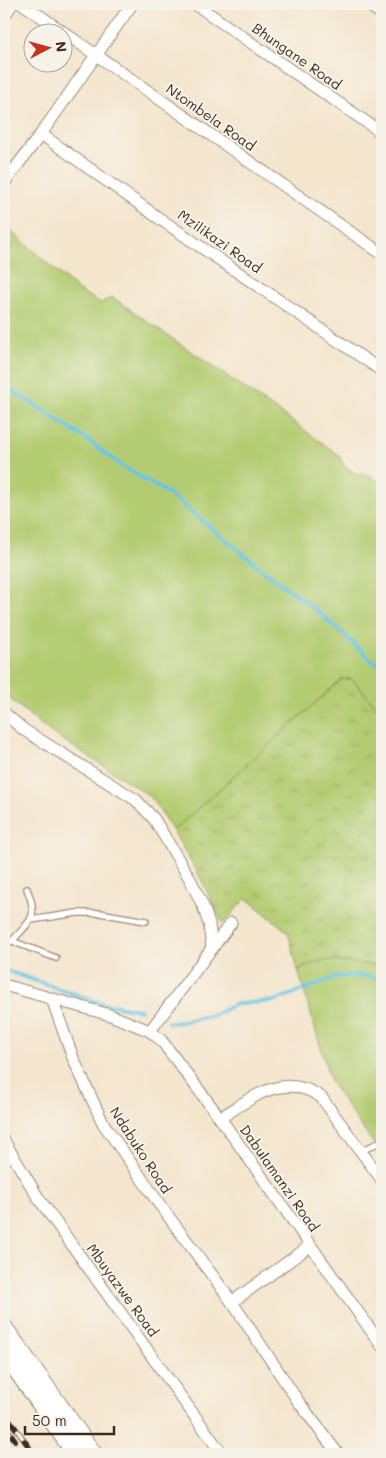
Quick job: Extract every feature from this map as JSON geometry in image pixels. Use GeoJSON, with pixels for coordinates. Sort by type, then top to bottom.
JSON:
{"type":"FeatureCollection","features":[{"type":"Feature","properties":{"kind":"main road"},"geometry":{"type":"LineString","coordinates":[[4,12],[10,4]]}},
{"type":"Feature","properties":{"kind":"main road"},"geometry":{"type":"LineString","coordinates":[[4,1327],[94,1454]]}},
{"type":"Feature","properties":{"kind":"main road"},"geometry":{"type":"LineString","coordinates":[[4,1353],[75,1454]]}},
{"type":"Feature","properties":{"kind":"street","name":"Ntombela Road"},"geometry":{"type":"LineString","coordinates":[[22,4],[382,254]]}},
{"type":"Feature","properties":{"kind":"street"},"geometry":{"type":"LineString","coordinates":[[4,183],[41,134],[132,4]]}},
{"type":"Feature","properties":{"kind":"street","name":"Bhungane Road"},"geometry":{"type":"LineString","coordinates":[[195,4],[382,133]]}},
{"type":"Feature","properties":{"kind":"street"},"geometry":{"type":"LineString","coordinates":[[368,4],[382,14]]}},
{"type":"Feature","properties":{"kind":"street","name":"Mzilikazi Road"},"geometry":{"type":"LineString","coordinates":[[41,134],[163,221],[382,371]]}},
{"type":"Feature","properties":{"kind":"street"},"geometry":{"type":"LineString","coordinates":[[4,713],[24,730],[136,800],[154,819],[190,879],[203,906],[209,924],[212,949]]}},
{"type":"Feature","properties":{"kind":"street"},"geometry":{"type":"LineString","coordinates":[[150,1031],[231,923]]}},
{"type":"Feature","properties":{"kind":"street","name":"Dabulamanzi Road"},"geometry":{"type":"LineString","coordinates":[[4,985],[110,1015],[150,1031],[170,1051],[220,1118],[382,1346]]}},
{"type":"Feature","properties":{"kind":"street","name":"Ndabuko Road"},"geometry":{"type":"LineString","coordinates":[[52,999],[73,1058],[103,1123],[160,1205],[232,1302],[298,1401],[338,1454]]}},
{"type":"Feature","properties":{"kind":"street"},"geometry":{"type":"LineString","coordinates":[[220,1118],[260,1093],[285,1086],[299,1086],[311,1090],[321,1097],[382,1180]]}},
{"type":"Feature","properties":{"kind":"street","name":"Mbuyazwe Road"},"geometry":{"type":"LineString","coordinates":[[4,1140],[39,1199],[222,1454]]}},
{"type":"Feature","properties":{"kind":"street"},"geometry":{"type":"LineString","coordinates":[[232,1302],[310,1246]]}},
{"type":"Feature","properties":{"kind":"lane"},"geometry":{"type":"LineString","coordinates":[[12,941],[31,920],[34,909],[27,889]]}},
{"type":"Feature","properties":{"kind":"lane"},"geometry":{"type":"LineString","coordinates":[[31,920],[77,913],[100,913],[146,921]]}},
{"type":"Feature","properties":{"kind":"lane"},"geometry":{"type":"LineString","coordinates":[[4,939],[56,958]]}},
{"type":"Feature","properties":{"kind":"lane"},"geometry":{"type":"LineString","coordinates":[[361,1151],[382,1141]]}},
{"type":"Feature","properties":{"kind":"green space"},"geometry":{"type":"Polygon","coordinates":[[[4,225],[79,291],[101,303],[112,297],[339,455],[345,467],[357,474],[369,475],[382,484],[382,713],[352,679],[342,679],[173,831],[150,796],[49,731],[4,694],[4,225]]]}},
{"type":"Feature","properties":{"kind":"green space"},"geometry":{"type":"Polygon","coordinates":[[[342,679],[352,679],[382,713],[382,966],[328,960],[316,962],[298,970],[288,932],[246,898],[223,924],[200,877],[173,831],[342,679]]]}},
{"type":"Feature","properties":{"kind":"green space"},"geometry":{"type":"Polygon","coordinates":[[[328,960],[382,966],[382,1156],[331,1083],[298,970],[316,962],[328,960]]]}},
{"type":"Feature","properties":{"kind":"waterway"},"geometry":{"type":"LineString","coordinates":[[4,385],[82,436],[125,468],[169,494],[321,614],[369,658],[382,667]]}},
{"type":"Feature","properties":{"kind":"waterway"},"geometry":{"type":"LineString","coordinates":[[4,970],[104,1004],[140,1010]]}},
{"type":"Feature","properties":{"kind":"waterway"},"geometry":{"type":"LineString","coordinates":[[168,1022],[175,1023],[214,1015],[236,1004],[274,1001],[336,977],[357,975],[382,978]]}},
{"type":"Feature","properties":{"kind":"railway"},"geometry":{"type":"LineString","coordinates":[[4,1412],[34,1454]]}},
{"type":"Feature","properties":{"kind":"railway"},"geometry":{"type":"LineString","coordinates":[[4,1425],[15,1440]]}}]}
